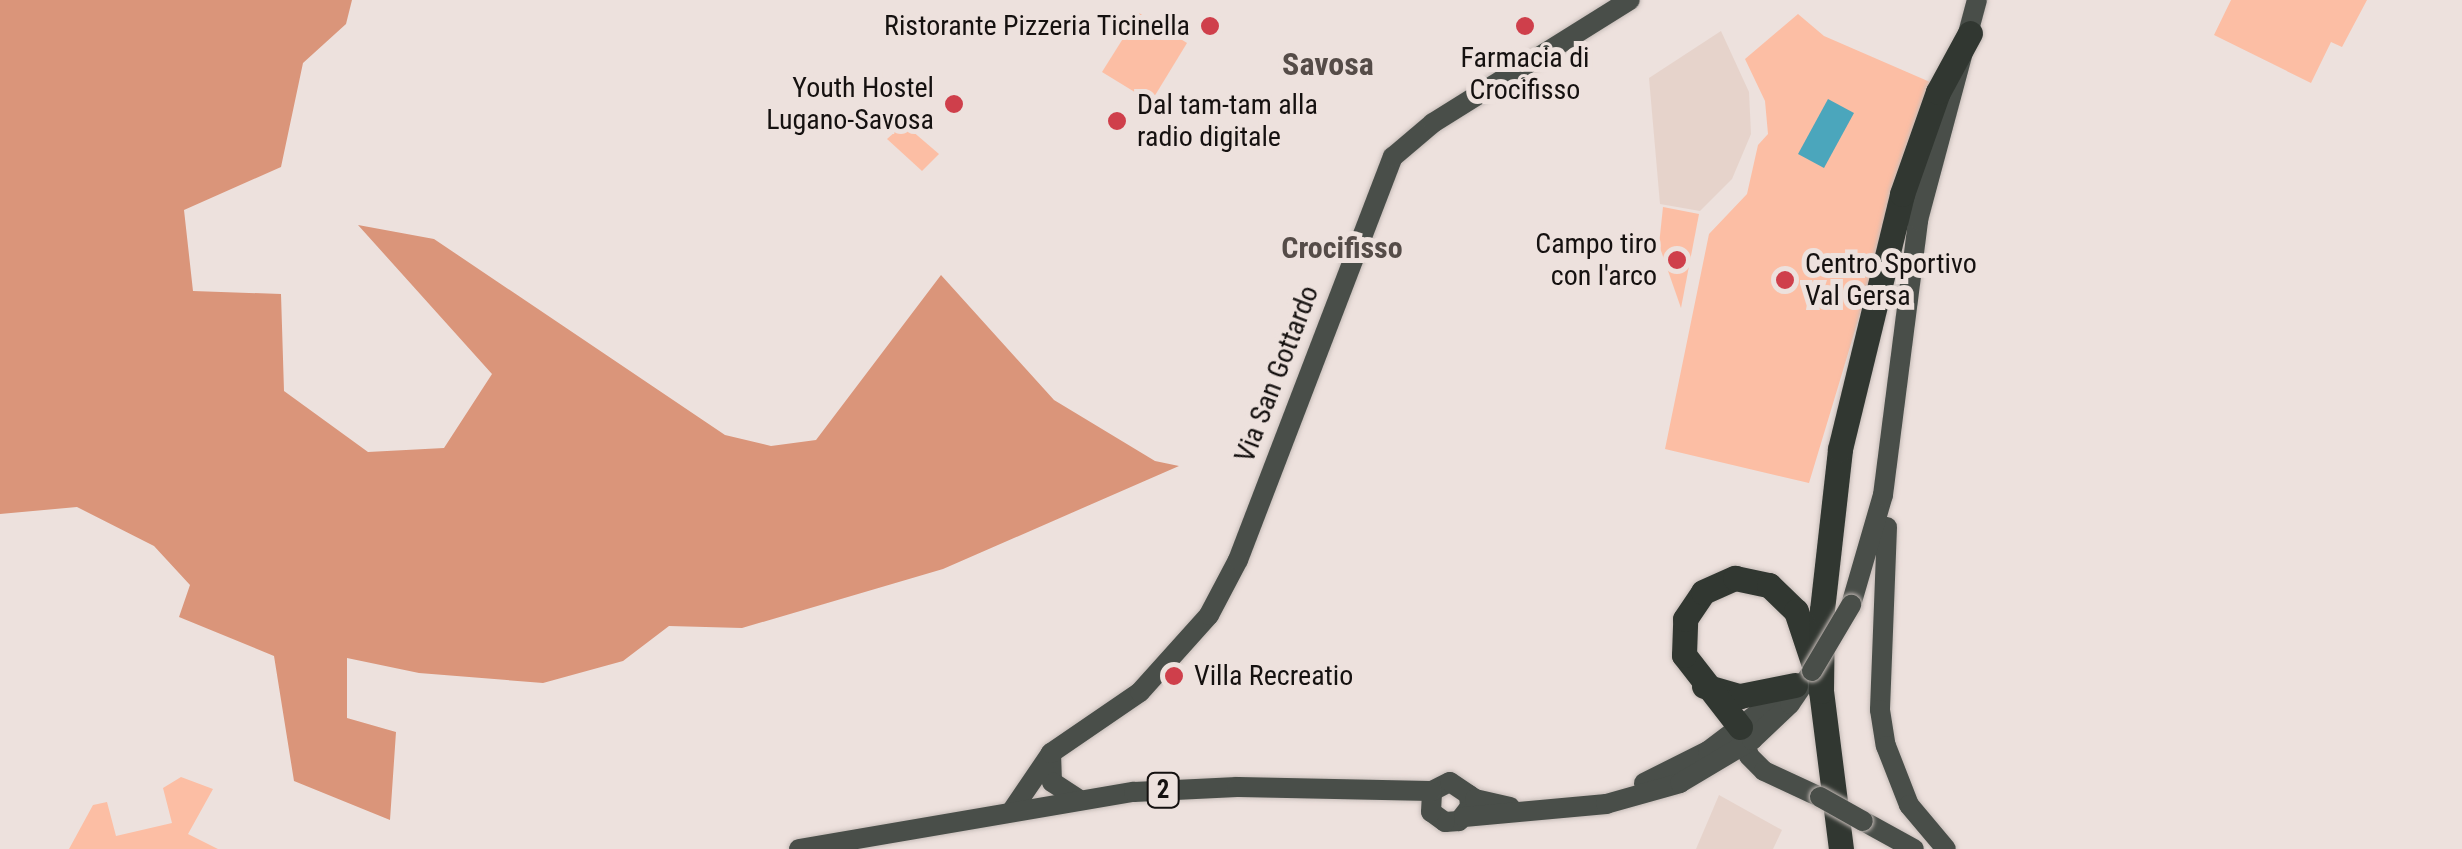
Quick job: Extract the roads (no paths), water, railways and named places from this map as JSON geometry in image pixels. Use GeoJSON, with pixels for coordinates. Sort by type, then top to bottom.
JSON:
{"type":"FeatureCollection","features":[{"type":"Feature","properties":{"kind":"highway"},"geometry":{"type":"LineString","coordinates":[[1809,682],[1833,496],[1875,289],[1926,122],[1970,33]]}},
{"type":"Feature","properties":{"kind":"highway"},"geometry":{"type":"LineString","coordinates":[[1745,738],[1684,655],[1684,619],[1709,587],[1745,578],[1770,585],[1790,602],[1842,849]]}},
{"type":"Feature","properties":{"kind":"highway"},"geometry":{"type":"LineString","coordinates":[[1704,686],[1740,696],[1809,682]]}},
{"type":"Feature","properties":{"kind":"main road","name":"Via San Gottardo"},"geometry":{"type":"LineString","coordinates":[[1012,809],[1051,753],[1159,676],[1215,604],[1393,158],[1433,123],[1630,0]]}},
{"type":"Feature","properties":{"kind":"main road"},"geometry":{"type":"LineString","coordinates":[[1680,783],[1790,704],[1809,682],[1851,605],[1872,546],[1891,440],[1918,220],[1977,0]]}},
{"type":"Feature","properties":{"kind":"main road"},"geometry":{"type":"LineString","coordinates":[[1970,33],[1990,0]]}},
{"type":"Feature","properties":{"kind":"main road"},"geometry":{"type":"LineString","coordinates":[[1891,440],[1880,710],[1897,782],[1946,849]]}},
{"type":"Feature","properties":{"kind":"main road"},"geometry":{"type":"LineString","coordinates":[[1745,738],[1754,762],[1914,849]]}},
{"type":"Feature","properties":{"kind":"main road"},"geometry":{"type":"LineString","coordinates":[[1745,738],[1820,797]]}},
{"type":"Feature","properties":{"kind":"main road"},"geometry":{"type":"LineString","coordinates":[[1585,806],[1745,738]]}},
{"type":"Feature","properties":{"kind":"main road"},"geometry":{"type":"LineString","coordinates":[[1051,753],[1052,782],[1078,799]]}},
{"type":"Feature","properties":{"kind":"main road"},"geometry":{"type":"LineString","coordinates":[[1534,810],[1469,795],[1450,782],[1432,802],[1444,822],[1585,806],[1737,771],[1779,778]]}},
{"type":"Feature","properties":{"kind":"main road","name":"2"},"geometry":{"type":"LineString","coordinates":[[799,849],[1078,799],[1216,787],[1314,789],[1432,802]]}},
{"type":"Feature","properties":{"kind":"main road"},"geometry":{"type":"LineString","coordinates":[[1464,817],[1469,795]]}},
{"type":"Feature","properties":{"kind":"water"},"geometry":{"type":"Polygon","coordinates":[[[1828,99],[1854,113],[1824,168],[1798,154],[1828,99]]]}},
{"type":"Feature","properties":{"kind":"place","name":"Ristorante Pizzeria Ticinella"},"geometry":{"type":"Point","coordinates":[1210,26]}},
{"type":"Feature","properties":{"kind":"place","name":"Farmacia di Crocifisso"},"geometry":{"type":"Point","coordinates":[1525,26]}},
{"type":"Feature","properties":{"kind":"place","name":"Youth Hostel Lugano-Savosa"},"geometry":{"type":"Point","coordinates":[954,104]}},
{"type":"Feature","properties":{"kind":"place","name":"Dal tam-tam alla radio digitale"},"geometry":{"type":"Point","coordinates":[1117,121]}},
{"type":"Feature","properties":{"kind":"place","name":"Campo tiro con l'arco"},"geometry":{"type":"Point","coordinates":[1677,260]}},
{"type":"Feature","properties":{"kind":"place","name":"Centro Sportivo Val Gersa"},"geometry":{"type":"Point","coordinates":[1785,280]}},
{"type":"Feature","properties":{"kind":"place","name":"Villa Recreatio"},"geometry":{"type":"Point","coordinates":[1174,676]}},
{"type":"Feature","properties":{"kind":"district","name":"Savosa"},"geometry":{"type":"Point","coordinates":[1328,64]}},
{"type":"Feature","properties":{"kind":"district","name":"Crocifisso"},"geometry":{"type":"Point","coordinates":[1342,248]}}]}
